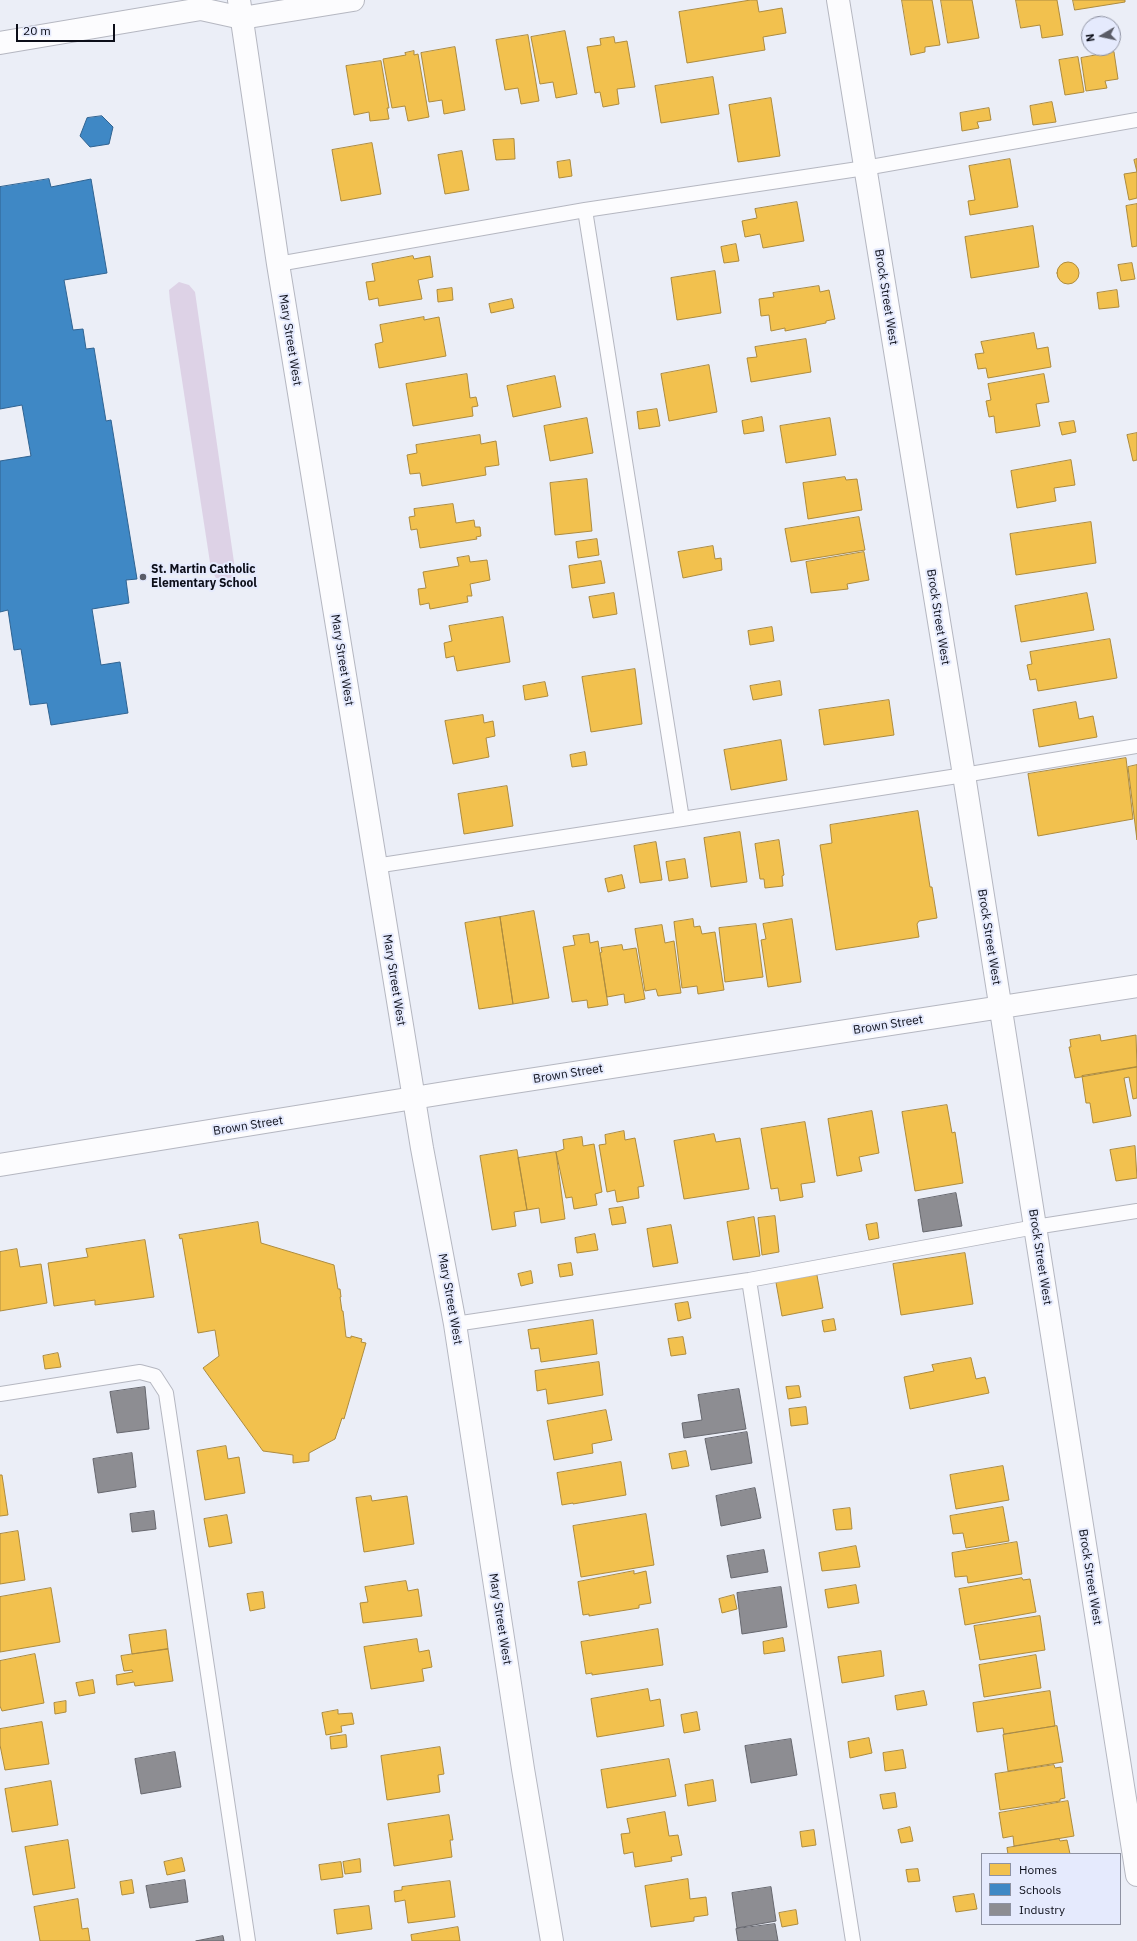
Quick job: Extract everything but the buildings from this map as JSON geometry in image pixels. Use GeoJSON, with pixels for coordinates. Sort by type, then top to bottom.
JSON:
{"type":"FeatureCollection","features":[{"type":"Feature","properties":{"kind":"street"},"geometry":{"type":"LineString","coordinates":[[0,43],[201,9],[240,9],[354,0]]}},
{"type":"Feature","properties":{"kind":"street","name":"Brock Street West"},"geometry":{"type":"LineString","coordinates":[[838,0],[964,775],[1137,1874]]}},
{"type":"Feature","properties":{"kind":"street","name":"Mary Street West"},"geometry":{"type":"LineString","coordinates":[[240,9],[278,264],[375,866],[414,1098],[455,1324],[523,1769],[552,1941]]}},
{"type":"Feature","properties":{"kind":"street","name":"Brown Street"},"geometry":{"type":"LineString","coordinates":[[0,1166],[414,1098],[1137,986]]}},
{"type":"Feature","properties":{"kind":"lane"},"geometry":{"type":"LineString","coordinates":[[278,264],[585,210],[865,168],[1137,120]]}},
{"type":"Feature","properties":{"kind":"lane"},"geometry":{"type":"LineString","coordinates":[[585,210],[682,819]]}},
{"type":"Feature","properties":{"kind":"lane"},"geometry":{"type":"LineString","coordinates":[[375,866],[964,775],[1137,746]]}},
{"type":"Feature","properties":{"kind":"lane"},"geometry":{"type":"LineString","coordinates":[[455,1324],[749,1280],[1035,1227],[1137,1211]]}},
{"type":"Feature","properties":{"kind":"lane"},"geometry":{"type":"LineString","coordinates":[[749,1280],[853,1941]]}},
{"type":"Feature","properties":{"kind":"lane"},"geometry":{"type":"LineString","coordinates":[[0,1394],[140,1372],[155,1376],[166,1394],[248,1941]]}},
{"type":"Feature","properties":{"kind":"shaded area"},"geometry":{"type":"Polygon","coordinates":[[[179,282],[189,285],[195,292],[236,576],[231,581],[216,578],[211,569],[170,302],[169,290],[179,282]]]}},
{"type":"Feature","properties":{"kind":"place","name":"St. Martin Catholic Elementary School"},"geometry":{"type":"Point","coordinates":[143,577]}}]}
